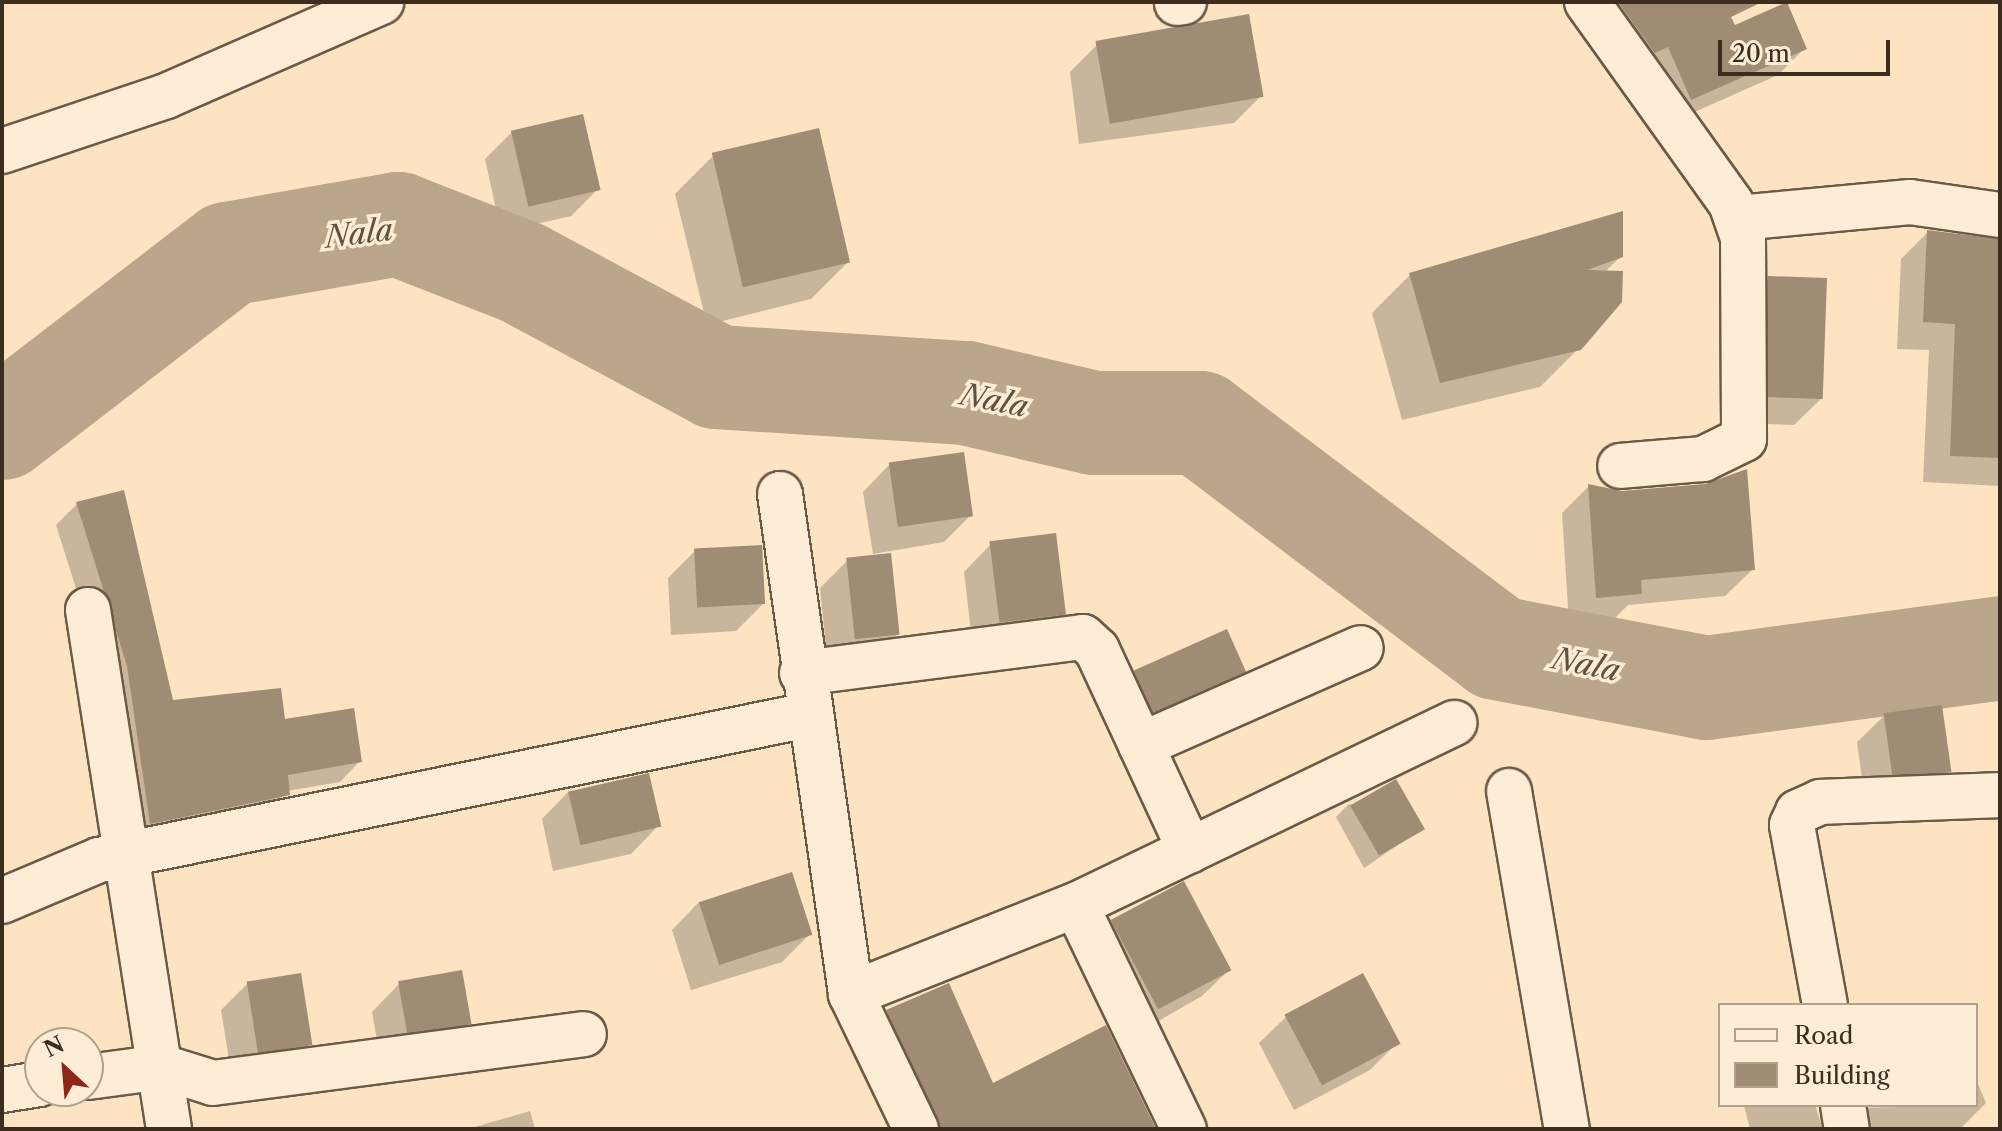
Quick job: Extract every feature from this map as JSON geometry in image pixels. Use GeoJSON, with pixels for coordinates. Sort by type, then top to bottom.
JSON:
{"type":"FeatureCollection","features":[{"type":"Feature","properties":{"kind":"street"},"geometry":{"type":"LineString","coordinates":[[2,151],[166,96],[381,2]]}},
{"type":"Feature","properties":{"kind":"street"},"geometry":{"type":"LineString","coordinates":[[1587,2],[1738,218],[1744,439],[1703,459],[1620,466]]}},
{"type":"Feature","properties":{"kind":"street"},"geometry":{"type":"LineString","coordinates":[[1738,218],[1910,202],[2000,215]]}},
{"type":"Feature","properties":{"kind":"street"},"geometry":{"type":"LineString","coordinates":[[780,494],[805,694],[851,994],[916,1129]]}},
{"type":"Feature","properties":{"kind":"street"},"geometry":{"type":"LineString","coordinates":[[88,610],[131,853],[169,1129]]}},
{"type":"Feature","properties":{"kind":"street"},"geometry":{"type":"LineString","coordinates":[[2,901],[80,866],[131,853],[1072,633],[1097,650],[1190,850]]}},
{"type":"Feature","properties":{"kind":"street"},"geometry":{"type":"LineString","coordinates":[[1141,745],[1361,648]]}},
{"type":"Feature","properties":{"kind":"street"},"geometry":{"type":"LineString","coordinates":[[851,994],[1076,905],[1455,723]]}},
{"type":"Feature","properties":{"kind":"street"},"geometry":{"type":"LineString","coordinates":[[1509,791],[1567,1129]]}},
{"type":"Feature","properties":{"kind":"street"},"geometry":{"type":"LineString","coordinates":[[1825,1003],[1792,825],[1798,812],[1820,802],[2000,795]]}},
{"type":"Feature","properties":{"kind":"street"},"geometry":{"type":"LineString","coordinates":[[1076,905],[1184,1129]]}},
{"type":"Feature","properties":{"kind":"street"},"geometry":{"type":"LineString","coordinates":[[104,1075],[162,1067],[213,1083],[584,1034]]}},
{"type":"Feature","properties":{"kind":"street"},"geometry":{"type":"LineString","coordinates":[[2,1090],[24,1087]]}},
{"type":"Feature","properties":{"kind":"street"},"geometry":{"type":"LineString","coordinates":[[1843,1107],[1847,1129]]}},
{"type":"Feature","properties":{"kind":"building"},"geometry":{"type":"Polygon","coordinates":[[[1618,2],[1762,2],[1731,17],[1735,25],[1787,2],[1807,49],[1691,100],[1668,47],[1655,53],[1618,2]]]}},
{"type":"Feature","properties":{"kind":"building"},"geometry":{"type":"Polygon","coordinates":[[[1249,14],[1264,97],[1110,124],[1095,41],[1249,14]]]}},
{"type":"Feature","properties":{"kind":"building"},"geometry":{"type":"Polygon","coordinates":[[[583,114],[601,190],[528,207],[511,131],[583,114]]]}},
{"type":"Feature","properties":{"kind":"building"},"geometry":{"type":"Polygon","coordinates":[[[819,128],[850,262],[743,287],[712,153],[819,128]]]}},
{"type":"Feature","properties":{"kind":"building"},"geometry":{"type":"Polygon","coordinates":[[[1623,211],[1623,257],[1587,270],[1623,271],[1622,302],[1581,350],[1440,383],[1409,273],[1623,211]]]}},
{"type":"Feature","properties":{"kind":"building"},"geometry":{"type":"Polygon","coordinates":[[[1927,230],[2000,239],[2000,458],[1950,456],[1955,324],[1923,322],[1927,230]]]}},
{"type":"Feature","properties":{"kind":"building"},"geometry":{"type":"Polygon","coordinates":[[[1768,276],[1827,278],[1823,399],[1764,397],[1768,276]]]}},
{"type":"Feature","properties":{"kind":"building"},"geometry":{"type":"Polygon","coordinates":[[[964,452],[973,516],[898,527],[889,463],[964,452]]]}},
{"type":"Feature","properties":{"kind":"building"},"geometry":{"type":"Polygon","coordinates":[[[1747,469],[1755,570],[1641,580],[1642,594],[1596,598],[1588,484],[1622,491],[1705,484],[1747,469]]]}},
{"type":"Feature","properties":{"kind":"building"},"geometry":{"type":"Polygon","coordinates":[[[124,490],[173,700],[281,688],[285,719],[354,708],[362,762],[288,775],[290,795],[150,824],[127,666],[76,502],[124,490]]]}},
{"type":"Feature","properties":{"kind":"building"},"geometry":{"type":"Polygon","coordinates":[[[1056,533],[1066,614],[999,623],[989,541],[1056,533]]]}},
{"type":"Feature","properties":{"kind":"building"},"geometry":{"type":"Polygon","coordinates":[[[762,545],[765,604],[697,607],[694,549],[762,545]]]}},
{"type":"Feature","properties":{"kind":"building"},"geometry":{"type":"Polygon","coordinates":[[[891,553],[900,635],[855,639],[846,558],[891,553]]]}},
{"type":"Feature","properties":{"kind":"building"},"geometry":{"type":"Polygon","coordinates":[[[1227,629],[1246,672],[1153,713],[1134,670],[1227,629]]]}},
{"type":"Feature","properties":{"kind":"building"},"geometry":{"type":"Polygon","coordinates":[[[1942,705],[1951,772],[1893,781],[1884,713],[1942,705]]]}},
{"type":"Feature","properties":{"kind":"building"},"geometry":{"type":"Polygon","coordinates":[[[649,773],[661,827],[580,845],[568,792],[649,773]]]}},
{"type":"Feature","properties":{"kind":"building"},"geometry":{"type":"Polygon","coordinates":[[[1396,779],[1425,829],[1379,856],[1350,805],[1396,779]]]}},
{"type":"Feature","properties":{"kind":"building"},"geometry":{"type":"Polygon","coordinates":[[[792,872],[812,935],[719,965],[699,902],[792,872]]]}},
{"type":"Feature","properties":{"kind":"building"},"geometry":{"type":"Polygon","coordinates":[[[1184,881],[1231,970],[1158,1009],[1111,920],[1184,881]]]}},
{"type":"Feature","properties":{"kind":"building"},"geometry":{"type":"Polygon","coordinates":[[[462,970],[472,1024],[408,1035],[398,981],[462,970]]]}},
{"type":"Feature","properties":{"kind":"building"},"geometry":{"type":"Polygon","coordinates":[[[301,973],[312,1045],[258,1054],[247,982],[301,973]]]}},
{"type":"Feature","properties":{"kind":"building"},"geometry":{"type":"Polygon","coordinates":[[[1363,973],[1401,1044],[1322,1085],[1284,1015],[1363,973]]]}},
{"type":"Feature","properties":{"kind":"building"},"geometry":{"type":"Polygon","coordinates":[[[949,983],[993,1083],[1106,1025],[1156,1129],[941,1129],[886,1010],[949,983]]]}},
{"type":"Feature","properties":{"kind":"waterway","name":"Nala"},"geometry":{"type":"LineString","coordinates":[[2,428],[228,254],[398,224],[523,273],[717,377],[966,393],[1094,423],[1200,423],[1497,648],[1706,688],[2000,648]]}}]}
